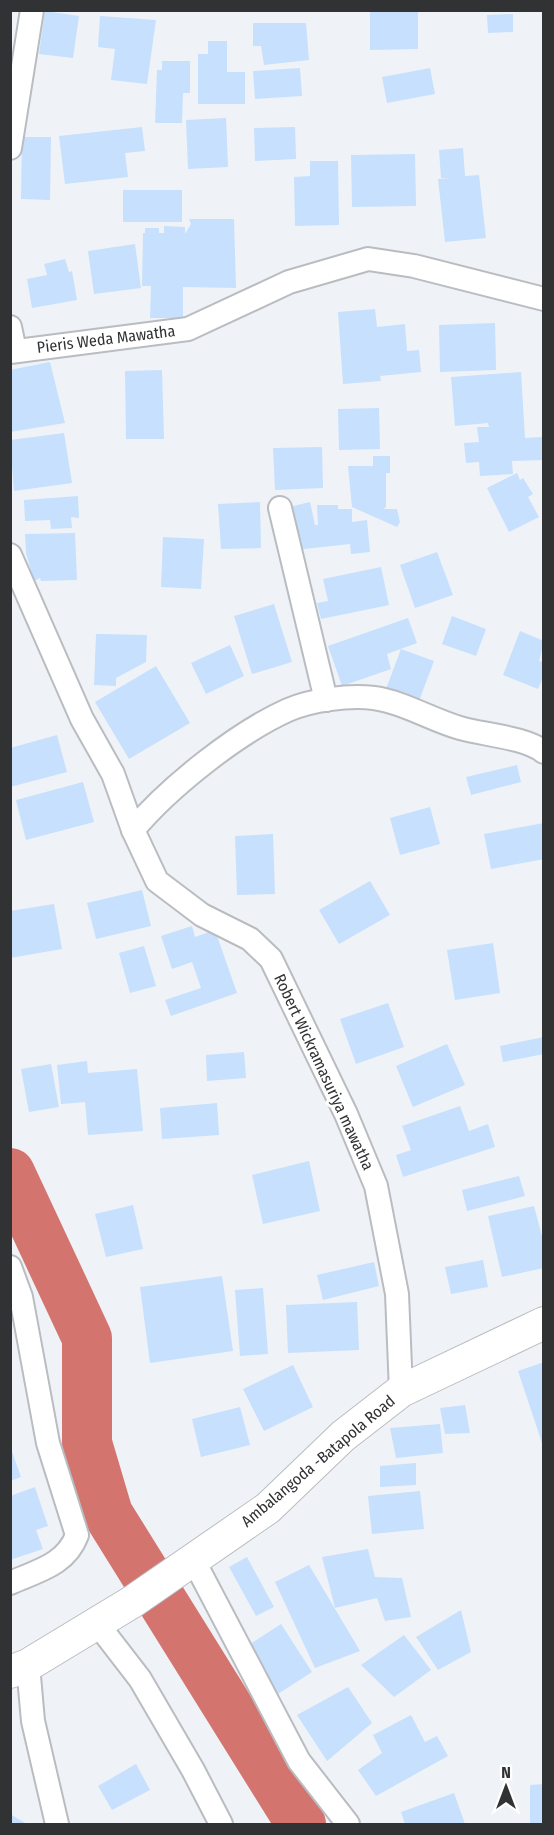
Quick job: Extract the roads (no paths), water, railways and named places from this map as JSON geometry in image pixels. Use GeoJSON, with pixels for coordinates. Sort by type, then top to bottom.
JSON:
{"type":"FeatureCollection","features":[{"type":"Feature","properties":{"kind":"main road","name":"Ambalangoda -Batapola Road"},"geometry":{"type":"LineString","coordinates":[[19,1669],[132,1602],[268,1508],[342,1436],[400,1391],[543,1323]]}},
{"type":"Feature","properties":{"kind":"street"},"geometry":{"type":"LineString","coordinates":[[10,148],[32,10]]}},
{"type":"Feature","properties":{"kind":"street","name":"Pieris Weda Mawatha"},"geometry":{"type":"LineString","coordinates":[[13,352],[188,329],[289,282],[368,259],[414,266],[543,299]]}},
{"type":"Feature","properties":{"kind":"street"},"geometry":{"type":"LineString","coordinates":[[10,327],[13,352]]}},
{"type":"Feature","properties":{"kind":"street"},"geometry":{"type":"LineString","coordinates":[[280,508],[326,700]]}},
{"type":"Feature","properties":{"kind":"street","name":"Robert Wickramasuriya mawatha"},"geometry":{"type":"LineString","coordinates":[[10,555],[82,719],[113,774],[134,830],[157,881],[202,915],[250,939],[271,959],[313,1044],[376,1186],[397,1294],[400,1391]]}},
{"type":"Feature","properties":{"kind":"street"},"geometry":{"type":"LineString","coordinates":[[134,830],[154,805],[207,762],[290,709],[326,700],[374,699],[487,736],[513,739],[543,752]]}},
{"type":"Feature","properties":{"kind":"street"},"geometry":{"type":"LineString","coordinates":[[10,1267],[21,1297],[48,1443],[77,1535],[69,1552],[56,1564],[10,1583]]}},
{"type":"Feature","properties":{"kind":"street"},"geometry":{"type":"LineString","coordinates":[[188,1565],[299,1761],[348,1824]]}},
{"type":"Feature","properties":{"kind":"street"},"geometry":{"type":"LineString","coordinates":[[96,1622],[140,1679],[193,1770],[221,1824]]}},
{"type":"Feature","properties":{"kind":"street"},"geometry":{"type":"LineString","coordinates":[[19,1669],[57,1824]]}},
{"type":"Feature","properties":{"kind":"waterway"},"geometry":{"type":"LineString","coordinates":[[10,1173],[87,1338],[87,1443],[108,1514],[301,1824]]}}]}
